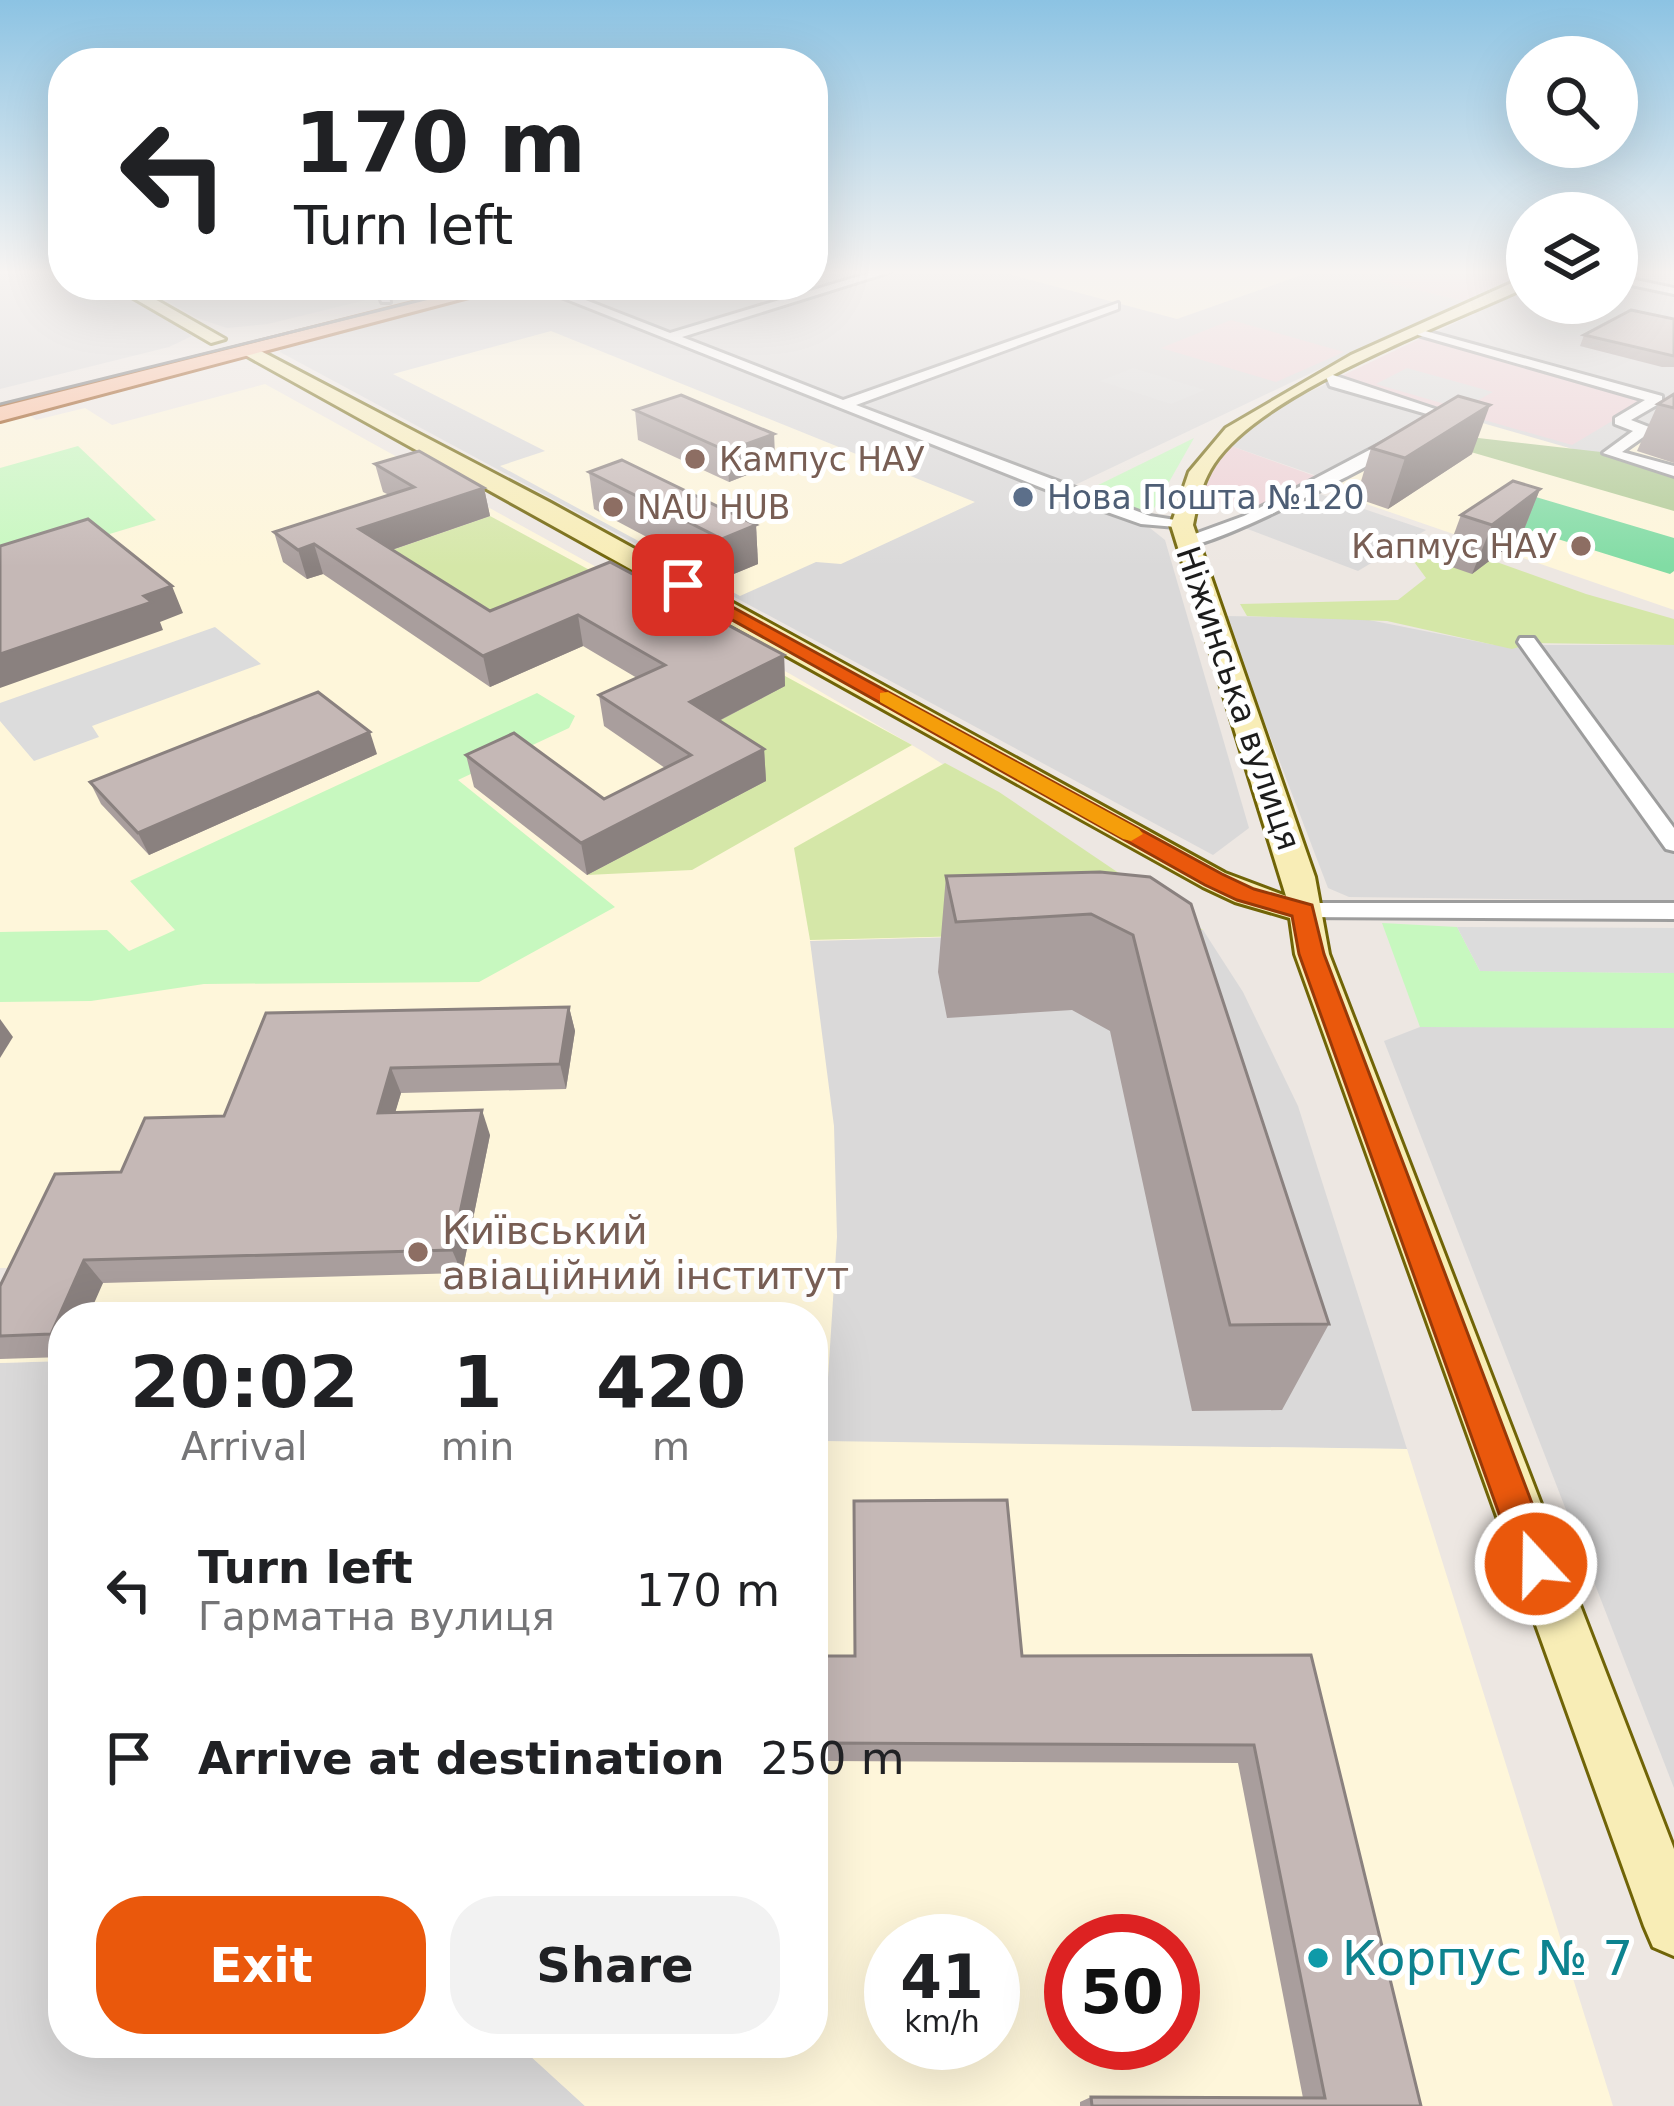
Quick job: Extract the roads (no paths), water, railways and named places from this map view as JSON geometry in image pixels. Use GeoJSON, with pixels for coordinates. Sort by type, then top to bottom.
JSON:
{"type":"FeatureCollection","features":[{"type":"Feature","properties":{"kind":"main road"},"geometry":{"type":"LineString","coordinates":[[0,392],[89,370]]}},
{"type":"Feature","properties":{"kind":"main road"},"geometry":{"type":"LineString","coordinates":[[0,413],[170,370]]}},
{"type":"Feature","properties":{"kind":"main road"},"geometry":{"type":"LineString","coordinates":[[283,370],[562,518],[1214,880],[1246,895],[1303,911]]}},
{"type":"Feature","properties":{"kind":"main road"},"geometry":{"type":"LineString","coordinates":[[1184,534],[1191,489],[1211,453],[1265,410],[1339,370]]}},
{"type":"Feature","properties":{"kind":"main road","name":"Ніжинська вулиця"},"geometry":{"type":"LineString","coordinates":[[1184,534],[1299,877],[1319,976],[1674,1926]]}},
{"type":"Feature","properties":{"kind":"street","name":"Ніжинська вулиця"},"geometry":{"type":"LineString","coordinates":[[755,370],[1184,534]]}},
{"type":"Feature","properties":{"kind":"street"},"geometry":{"type":"LineString","coordinates":[[844,405],[940,370]]}},
{"type":"Feature","properties":{"kind":"street"},"geometry":{"type":"LineString","coordinates":[[1556,370],[1674,405]]}},
{"type":"Feature","properties":{"kind":"street"},"geometry":{"type":"LineString","coordinates":[[1184,534],[1250,519],[1445,415],[1335,383],[1329,375]]}},
{"type":"Feature","properties":{"kind":"street"},"geometry":{"type":"LineString","coordinates":[[1657,399],[1620,422],[1651,432],[1610,453],[1674,471]]}},
{"type":"Feature","properties":{"kind":"street"},"geometry":{"type":"LineString","coordinates":[[1527,642],[1674,844]]}},
{"type":"Feature","properties":{"kind":"street"},"geometry":{"type":"LineString","coordinates":[[1303,911],[1674,910]]}},
{"type":"Feature","properties":{"kind":"tram line"},"geometry":{"type":"LineString","coordinates":[[0,404],[137,370]]}},
{"type":"Feature","properties":{"kind":"place","name":"Кампус НАУ"},"geometry":{"type":"Point","coordinates":[695,459]}},
{"type":"Feature","properties":{"kind":"place","name":"Нова Пошта №120"},"geometry":{"type":"Point","coordinates":[1023,497]}},
{"type":"Feature","properties":{"kind":"place","name":"NAU HUB"},"geometry":{"type":"Point","coordinates":[613,507]}},
{"type":"Feature","properties":{"kind":"place","name":"Капмус НАУ"},"geometry":{"type":"Point","coordinates":[1581,546]}},
{"type":"Feature","properties":{"kind":"place","name":"Київський авіаційний інститут"},"geometry":{"type":"Point","coordinates":[418,1252]}},
{"type":"Feature","properties":{"kind":"place","name":"Корпус № 7"},"geometry":{"type":"Point","coordinates":[1318,1958]}}]}
